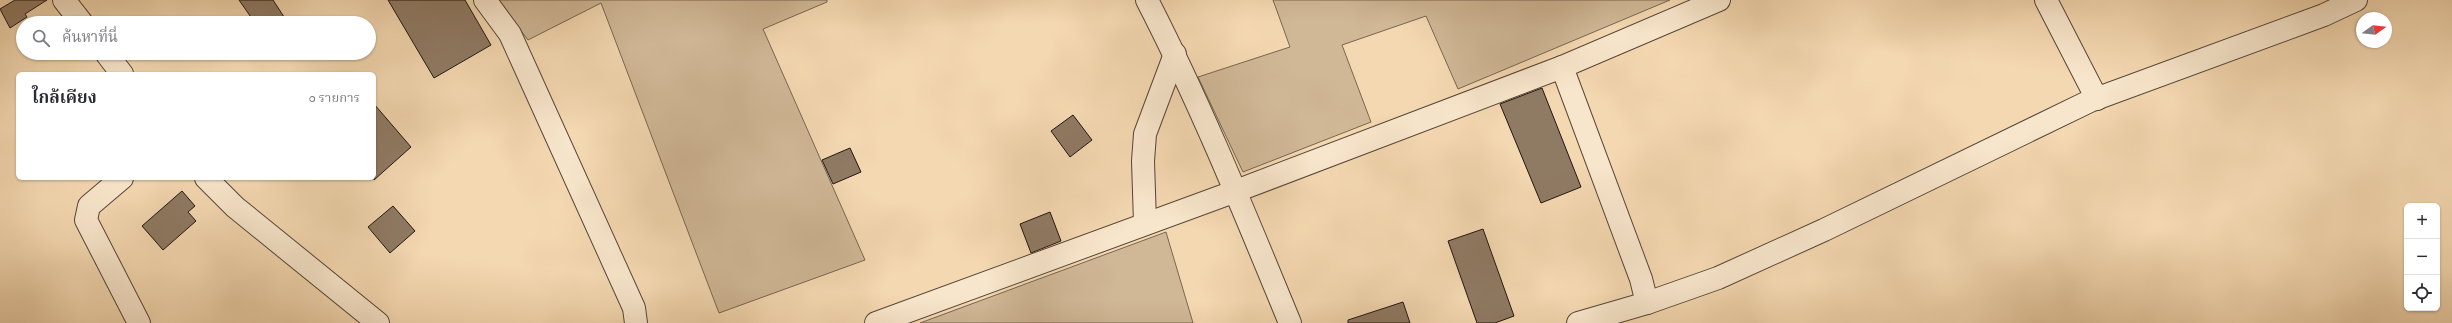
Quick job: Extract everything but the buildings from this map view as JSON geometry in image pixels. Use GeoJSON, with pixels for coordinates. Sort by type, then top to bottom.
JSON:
{"type":"FeatureCollection","features":[{"type":"Feature","properties":{"kind":"street"},"geometry":{"type":"LineString","coordinates":[[64,0],[77,16]]}},
{"type":"Feature","properties":{"kind":"street"},"geometry":{"type":"LineString","coordinates":[[485,0],[510,34],[634,308],[636,323]]}},
{"type":"Feature","properties":{"kind":"street"},"geometry":{"type":"LineString","coordinates":[[1147,0],[1175,54],[1236,191],[1290,323]]}},
{"type":"Feature","properties":{"kind":"street"},"geometry":{"type":"LineString","coordinates":[[876,323],[1145,223],[1236,191],[1562,67],[1719,0]]}},
{"type":"Feature","properties":{"kind":"street"},"geometry":{"type":"LineString","coordinates":[[2046,0],[2097,98]]}},
{"type":"Feature","properties":{"kind":"street"},"geometry":{"type":"LineString","coordinates":[[1578,323],[1647,303],[1718,278],[2097,98],[2324,15],[2356,0]]}},
{"type":"Feature","properties":{"kind":"street"},"geometry":{"type":"LineString","coordinates":[[1145,223],[1143,161],[1146,134],[1175,54]]}},
{"type":"Feature","properties":{"kind":"street"},"geometry":{"type":"LineString","coordinates":[[111,60],[120,72]]}},
{"type":"Feature","properties":{"kind":"street"},"geometry":{"type":"LineString","coordinates":[[1562,67],[1641,279],[1647,303]]}},
{"type":"Feature","properties":{"kind":"street"},"geometry":{"type":"LineString","coordinates":[[120,180],[89,206],[86,220],[139,323]]}},
{"type":"Feature","properties":{"kind":"street"},"geometry":{"type":"LineString","coordinates":[[208,180],[235,207],[378,323]]}},
{"type":"Feature","properties":{"kind":"shaded area"},"geometry":{"type":"Polygon","coordinates":[[[498,0],[827,0],[827,2],[763,29],[865,260],[719,313],[601,3],[528,40],[498,0]]]}},
{"type":"Feature","properties":{"kind":"shaded area"},"geometry":{"type":"Polygon","coordinates":[[[1273,0],[1670,0],[1458,89],[1426,16],[1342,45],[1371,122],[1243,172],[1198,77],[1290,47],[1273,0]]]}},
{"type":"Feature","properties":{"kind":"shaded area"},"geometry":{"type":"Polygon","coordinates":[[[1166,232],[1193,323],[920,323],[1166,232]]]}}]}
